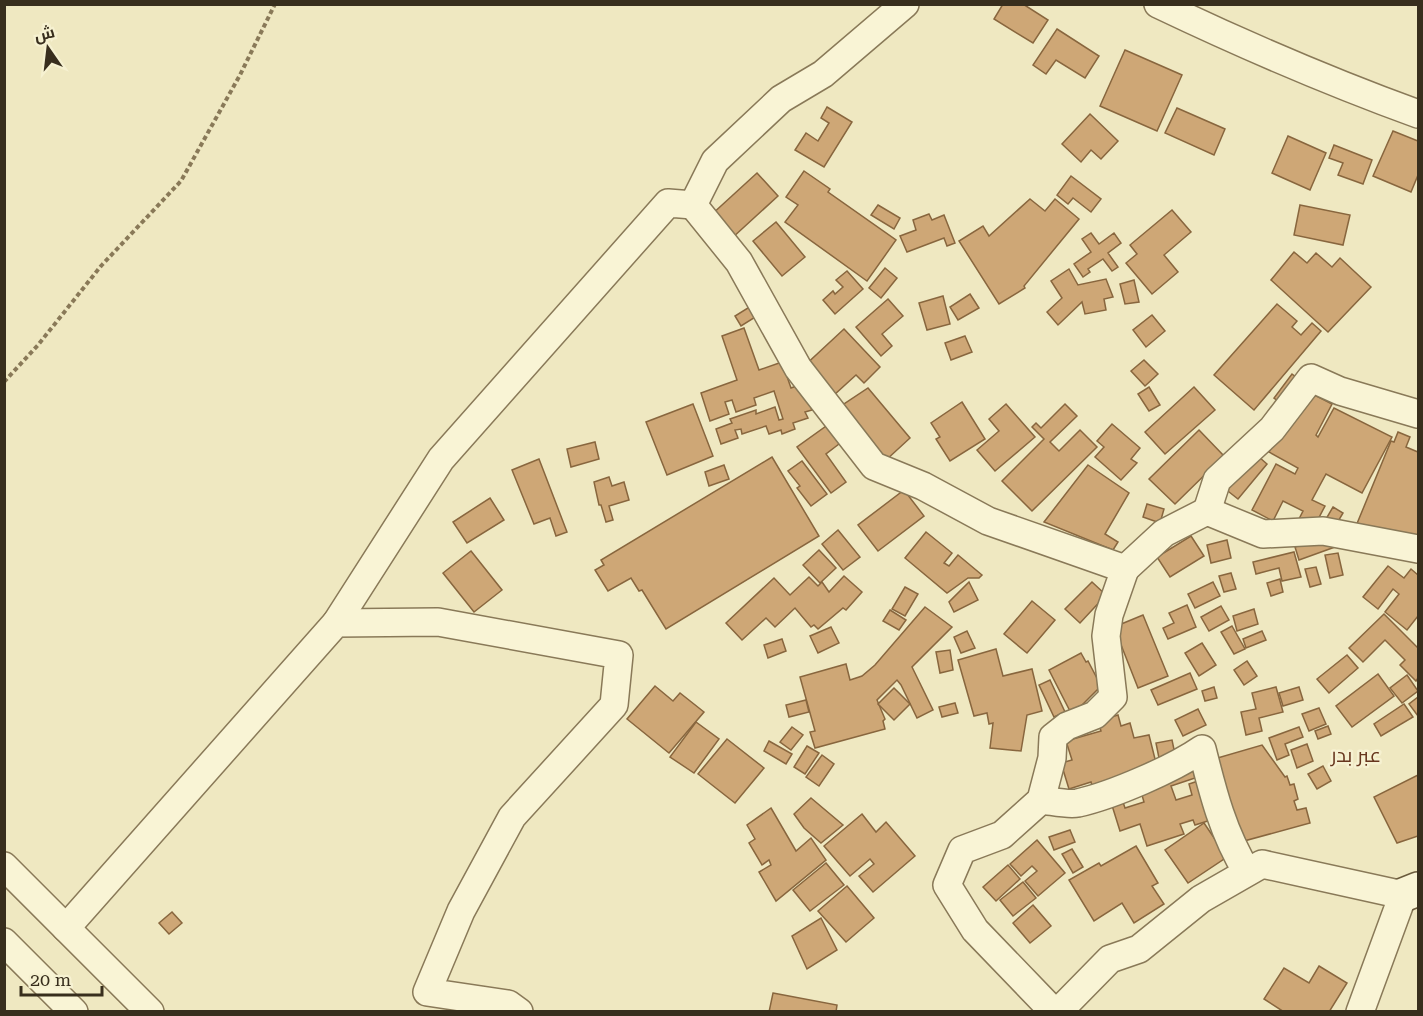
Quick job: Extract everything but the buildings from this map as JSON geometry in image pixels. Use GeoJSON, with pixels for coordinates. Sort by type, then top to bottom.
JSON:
{"type":"FeatureCollection","features":[{"type":"Feature","properties":{"kind":"street"},"geometry":{"type":"LineString","coordinates":[[693,205],[715,161],[781,99],[823,74],[904,4]]}},
{"type":"Feature","properties":{"kind":"street"},"geometry":{"type":"LineString","coordinates":[[1158,4],[1325,79],[1419,114]]}},
{"type":"Feature","properties":{"kind":"street"},"geometry":{"type":"LineString","coordinates":[[66,928],[336,623],[441,459],[668,203],[693,205],[739,262],[798,368],[874,466],[923,486],[988,521],[1125,569]]}},
{"type":"Feature","properties":{"kind":"street"},"geometry":{"type":"LineString","coordinates":[[1360,1011],[1411,892],[1262,864],[1201,899],[1139,949],[1110,959],[1056,1011],[975,930],[947,885],[962,850],[1002,835],[1041,800],[1052,758],[1053,737],[1066,726],[1095,714],[1113,697],[1106,636],[1109,615],[1125,569],[1164,533],[1207,511],[1218,480],[1272,429],[1311,378],[1340,391],[1419,414]]}},
{"type":"Feature","properties":{"kind":"street"},"geometry":{"type":"LineString","coordinates":[[1207,511],[1263,534],[1323,531],[1419,549]]}},
{"type":"Feature","properties":{"kind":"street"},"geometry":{"type":"LineString","coordinates":[[336,623],[438,622],[619,655],[614,705],[512,817],[461,911],[427,992],[508,1004],[519,1011]]}},
{"type":"Feature","properties":{"kind":"street"},"geometry":{"type":"LineString","coordinates":[[1041,800],[1076,803],[1114,791],[1184,762],[1202,749],[1222,822],[1247,872]]}},
{"type":"Feature","properties":{"kind":"street"},"geometry":{"type":"LineString","coordinates":[[4,866],[150,1011]]}},
{"type":"Feature","properties":{"kind":"street"},"geometry":{"type":"LineString","coordinates":[[4,942],[74,1011]]}},
{"type":"Feature","properties":{"kind":"path"},"geometry":{"type":"LineString","coordinates":[[4,382],[38,345],[101,266],[181,181],[240,75],[275,4]]}},
{"type":"Feature","properties":{"kind":"district","name":"عبر بدر"},"geometry":{"type":"Point","coordinates":[1356,755]}}]}
